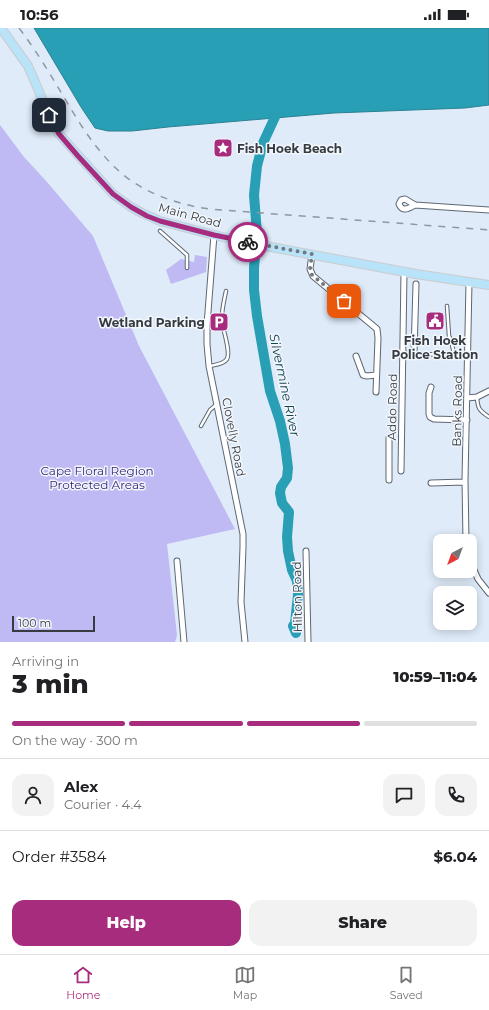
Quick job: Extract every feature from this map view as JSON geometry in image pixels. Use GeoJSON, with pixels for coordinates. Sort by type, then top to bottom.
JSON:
{"type":"FeatureCollection","features":[{"type":"Feature","properties":{"kind":"main road","name":"Main Road"},"geometry":{"type":"LineString","coordinates":[[2,28],[28,66],[50,118],[59,134],[113,194],[147,216],[160,221],[249,243],[404,272],[489,285]]}},
{"type":"Feature","properties":{"kind":"street"},"geometry":{"type":"LineString","coordinates":[[415,205],[489,210]]}},
{"type":"Feature","properties":{"kind":"street","name":"Clovelly Road"},"geometry":{"type":"LineString","coordinates":[[214,235],[207,325],[207,344],[217,404],[243,534],[241,602],[245,642]]}},
{"type":"Feature","properties":{"kind":"street"},"geometry":{"type":"LineString","coordinates":[[312,254],[310,269],[313,276],[377,330],[376,392]]}},
{"type":"Feature","properties":{"kind":"street","name":"Addo Road"},"geometry":{"type":"LineString","coordinates":[[401,471],[404,272]]}},
{"type":"Feature","properties":{"kind":"street","name":"Banks Road"},"geometry":{"type":"LineString","coordinates":[[466,534],[465,482],[469,282]]}},
{"type":"Feature","properties":{"kind":"street"},"geometry":{"type":"LineString","coordinates":[[402,354],[414,354],[416,284]]}},
{"type":"Feature","properties":{"kind":"street"},"geometry":{"type":"LineString","coordinates":[[356,356],[363,375],[376,375]]}},
{"type":"Feature","properties":{"kind":"street"},"geometry":{"type":"LineString","coordinates":[[431,387],[429,393],[430,417],[434,419],[467,420]]}},
{"type":"Feature","properties":{"kind":"street"},"geometry":{"type":"LineString","coordinates":[[467,398],[477,397],[489,391]]}},
{"type":"Feature","properties":{"kind":"street"},"geometry":{"type":"LineString","coordinates":[[389,438],[389,480]]}},
{"type":"Feature","properties":{"kind":"street"},"geometry":{"type":"LineString","coordinates":[[390,461],[401,462]]}},
{"type":"Feature","properties":{"kind":"street"},"geometry":{"type":"LineString","coordinates":[[431,484],[465,482]]}},
{"type":"Feature","properties":{"kind":"street","name":"Hilton Road"},"geometry":{"type":"LineString","coordinates":[[306,551],[308,642]]}},
{"type":"Feature","properties":{"kind":"street"},"geometry":{"type":"LineString","coordinates":[[177,562],[184,642]]}},
{"type":"Feature","properties":{"kind":"street"},"geometry":{"type":"LineString","coordinates":[[477,577],[489,593]]}},
{"type":"Feature","properties":{"kind":"lane"},"geometry":{"type":"LineString","coordinates":[[160,231],[187,255],[187,268]]}},
{"type":"Feature","properties":{"kind":"lane"},"geometry":{"type":"LineString","coordinates":[[210,366],[224,362],[228,354],[222,320],[226,291]]}},
{"type":"Feature","properties":{"kind":"lane"},"geometry":{"type":"LineString","coordinates":[[447,306],[449,336],[454,354]]}},
{"type":"Feature","properties":{"kind":"lane"},"geometry":{"type":"LineString","coordinates":[[414,354],[468,355]]}},
{"type":"Feature","properties":{"kind":"lane"},"geometry":{"type":"LineString","coordinates":[[477,397],[479,409],[489,417]]}},
{"type":"Feature","properties":{"kind":"lane"},"geometry":{"type":"LineString","coordinates":[[201,426],[210,410],[217,404]]}},
{"type":"Feature","properties":{"kind":"green space","name":"Cape Floral Region Protected Areas"},"geometry":{"type":"Polygon","coordinates":[[[0,125],[24,157],[93,236],[139,346],[235,529],[167,544],[177,635],[175,642],[0,642],[0,125]]]}},
{"type":"Feature","properties":{"kind":"green space"},"geometry":{"type":"Polygon","coordinates":[[[195,255],[207,257],[206,272],[171,284],[166,270],[181,259],[194,262],[195,255]]]}},
{"type":"Feature","properties":{"kind":"water"},"geometry":{"type":"Polygon","coordinates":[[[34,28],[489,28],[489,105],[465,108],[334,113],[132,131],[108,131],[95,128],[34,28]]]}},
{"type":"Feature","properties":{"kind":"waterway","name":"Silvermine River"},"geometry":{"type":"LineString","coordinates":[[275,117],[263,143],[257,166],[254,195],[257,233],[254,290],[270,391],[280,421],[288,468],[287,478],[281,487],[280,493],[282,503],[289,512],[287,537],[288,551],[292,570],[297,581],[298,595],[295,623],[293,626],[296,633]]}},
{"type":"Feature","properties":{"kind":"railway"},"geometry":{"type":"LineString","coordinates":[[19,28],[42,61],[76,118],[100,152],[130,180],[148,191],[188,205],[209,209],[489,230]]}},
{"type":"Feature","properties":{"kind":"way so far"},"geometry":{"type":"LineString","coordinates":[[248,242],[312,254],[310,272],[312,275],[344,301]]}},
{"type":"Feature","properties":{"kind":"place","name":"Fish Hoek Beach"},"geometry":{"type":"Point","coordinates":[223,148]}},
{"type":"Feature","properties":{"kind":"place","name":"Fish Hoek Police Station"},"geometry":{"type":"Point","coordinates":[435,321]}},
{"type":"Feature","properties":{"kind":"place","name":"Wetland Parking"},"geometry":{"type":"Point","coordinates":[219,322]}},
{"type":"Feature","properties":{"kind":"route"},"geometry":{"type":"LineString","coordinates":[[49,115],[59,134],[121,201],[142,214],[160,221],[248,242]]}}]}
